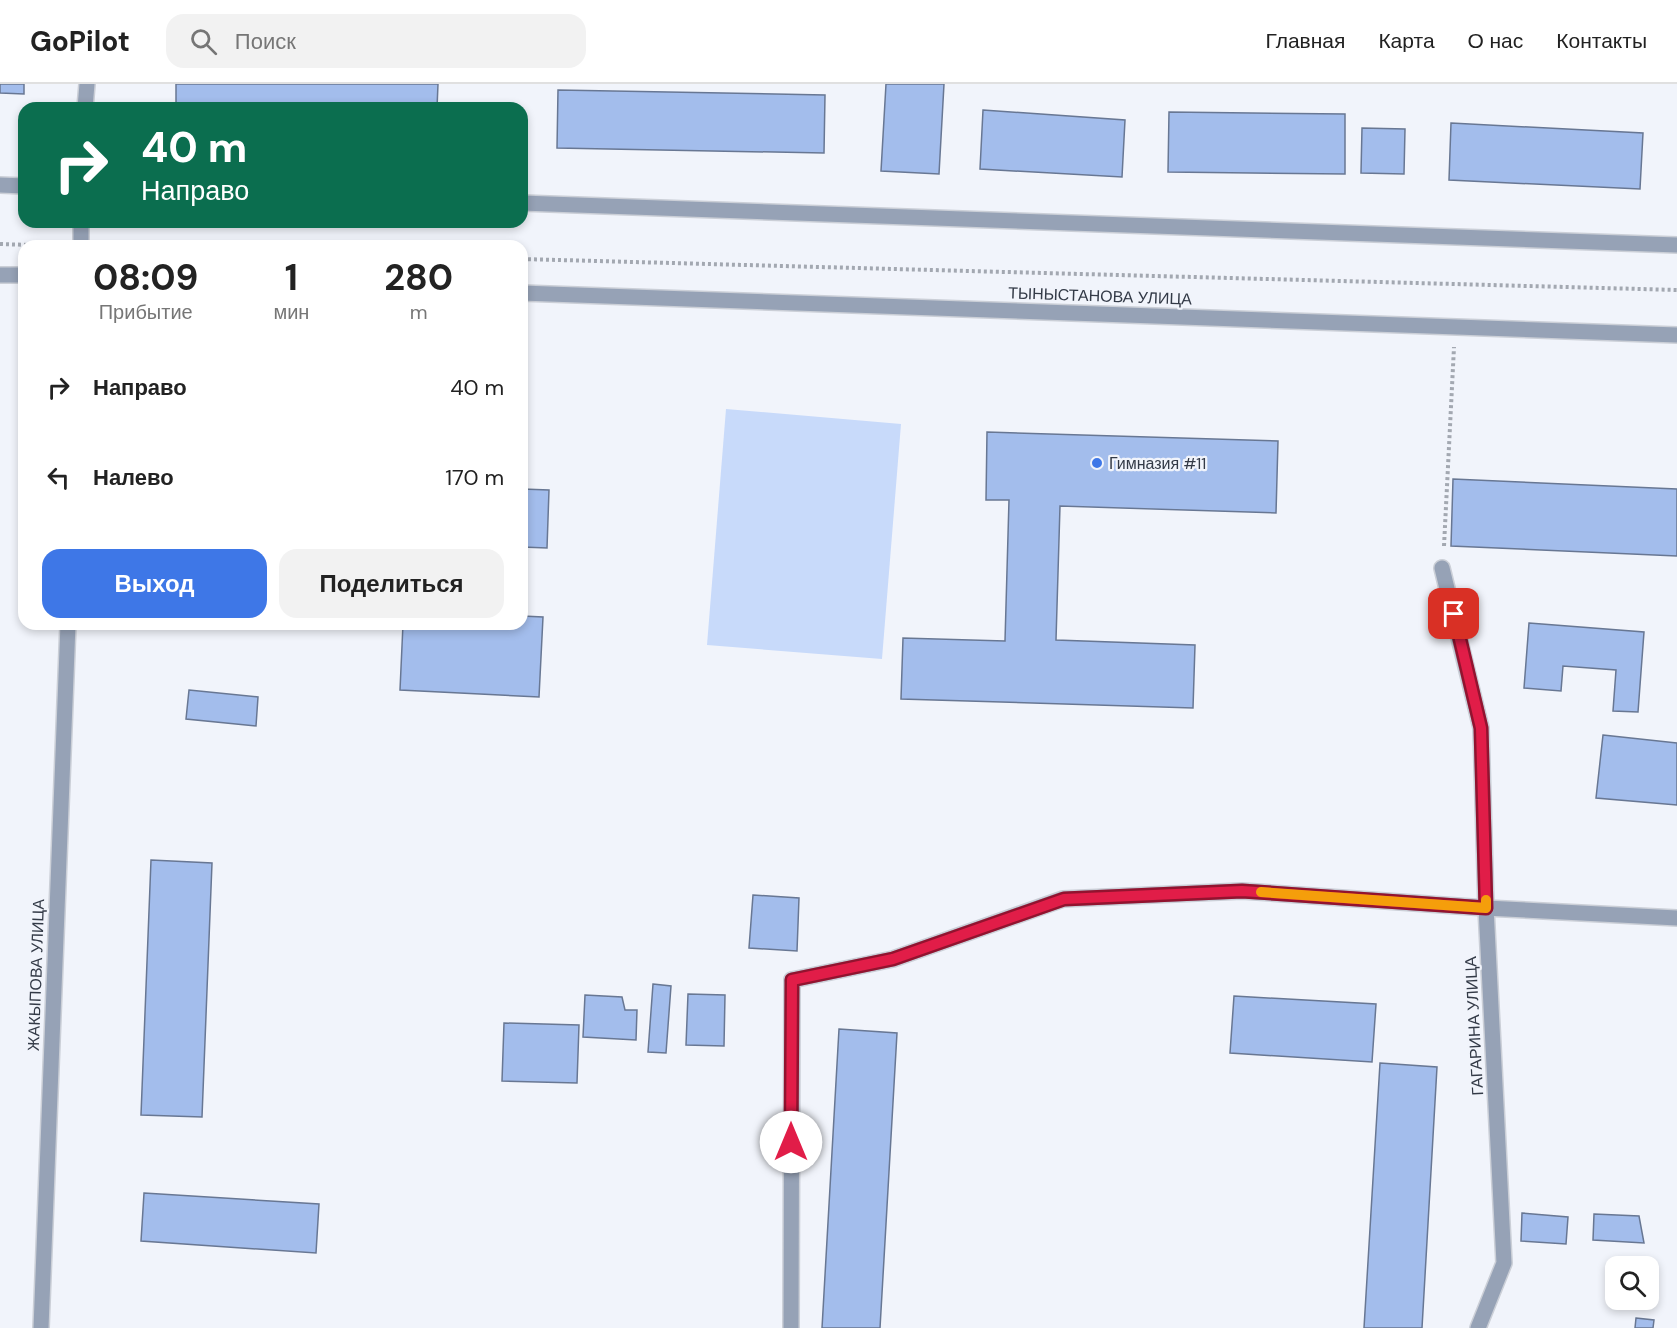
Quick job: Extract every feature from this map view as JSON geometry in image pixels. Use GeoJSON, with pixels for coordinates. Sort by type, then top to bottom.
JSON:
{"type":"FeatureCollection","features":[{"type":"Feature","properties":{"kind":"street"},"geometry":{"type":"LineString","coordinates":[[86,102],[87,84]]}},
{"type":"Feature","properties":{"kind":"street"},"geometry":{"type":"LineString","coordinates":[[0,185],[18,186]]}},
{"type":"Feature","properties":{"kind":"street"},"geometry":{"type":"LineString","coordinates":[[528,203],[1677,245]]}},
{"type":"Feature","properties":{"kind":"street"},"geometry":{"type":"LineString","coordinates":[[0,275],[18,275]]}},
{"type":"Feature","properties":{"kind":"street","name":"ТЫНЫСТАНОВА УЛИЦА"},"geometry":{"type":"LineString","coordinates":[[528,293],[1677,335]]}},
{"type":"Feature","properties":{"kind":"street","name":"ГАГАРИНА УЛИЦА"},"geometry":{"type":"LineString","coordinates":[[1442,568],[1481,728],[1486,908],[1504,1263],[1478,1328]]}},
{"type":"Feature","properties":{"kind":"street","name":"ЖАКЫПОВА УЛИЦА"},"geometry":{"type":"LineString","coordinates":[[41,1328],[68,630]]}},
{"type":"Feature","properties":{"kind":"street"},"geometry":{"type":"LineString","coordinates":[[791,1328],[792,980],[893,959],[1064,899],[1242,891],[1486,908],[1677,918]]}},
{"type":"Feature","properties":{"kind":"path"},"geometry":{"type":"LineString","coordinates":[[0,244],[18,245]]}},
{"type":"Feature","properties":{"kind":"path"},"geometry":{"type":"LineString","coordinates":[[528,259],[1677,290]]}},
{"type":"Feature","properties":{"kind":"path"},"geometry":{"type":"LineString","coordinates":[[1442,568],[1455,327]]}},
{"type":"Feature","properties":{"kind":"shaded area"},"geometry":{"type":"Polygon","coordinates":[[[726,409],[901,424],[882,659],[707,645],[726,409]]]}},
{"type":"Feature","properties":{"kind":"building"},"geometry":{"type":"Polygon","coordinates":[[[0,84],[24,84],[24,94],[0,93],[0,84]]]}},
{"type":"Feature","properties":{"kind":"building"},"geometry":{"type":"Polygon","coordinates":[[[176,84],[438,84],[437,102],[176,102],[176,84]]]}},
{"type":"Feature","properties":{"kind":"building"},"geometry":{"type":"Polygon","coordinates":[[[886,84],[944,84],[939,174],[881,171],[886,84]]]}},
{"type":"Feature","properties":{"kind":"building"},"geometry":{"type":"Polygon","coordinates":[[[558,90],[825,95],[824,153],[557,148],[558,90]]]}},
{"type":"Feature","properties":{"kind":"building"},"geometry":{"type":"Polygon","coordinates":[[[983,110],[1125,120],[1122,177],[980,169],[983,110]]]}},
{"type":"Feature","properties":{"kind":"building"},"geometry":{"type":"Polygon","coordinates":[[[1169,112],[1345,114],[1345,174],[1168,172],[1169,112]]]}},
{"type":"Feature","properties":{"kind":"building"},"geometry":{"type":"Polygon","coordinates":[[[1451,123],[1643,133],[1640,189],[1449,180],[1451,123]]]}},
{"type":"Feature","properties":{"kind":"building"},"geometry":{"type":"Polygon","coordinates":[[[1362,128],[1405,129],[1404,174],[1361,173],[1362,128]]]}},
{"type":"Feature","properties":{"kind":"building"},"geometry":{"type":"Polygon","coordinates":[[[987,432],[1278,441],[1276,513],[1060,506],[1056,640],[1195,645],[1193,708],[901,699],[903,638],[1005,641],[1009,500],[986,500],[987,432]]]}},
{"type":"Feature","properties":{"kind":"building"},"geometry":{"type":"Polygon","coordinates":[[[1453,479],[1677,489],[1677,556],[1451,546],[1453,479]]]}},
{"type":"Feature","properties":{"kind":"building"},"geometry":{"type":"Polygon","coordinates":[[[528,489],[549,490],[547,548],[528,547],[528,489]]]}},
{"type":"Feature","properties":{"kind":"building"},"geometry":{"type":"Polygon","coordinates":[[[528,616],[543,617],[539,697],[400,690],[403,630],[528,630],[528,616]]]}},
{"type":"Feature","properties":{"kind":"building"},"geometry":{"type":"Polygon","coordinates":[[[1529,623],[1644,632],[1638,712],[1613,711],[1616,670],[1563,666],[1561,691],[1524,688],[1529,623]]]}},
{"type":"Feature","properties":{"kind":"building"},"geometry":{"type":"Polygon","coordinates":[[[189,690],[258,697],[256,726],[186,719],[189,690]]]}},
{"type":"Feature","properties":{"kind":"building"},"geometry":{"type":"Polygon","coordinates":[[[1603,735],[1677,743],[1677,805],[1596,798],[1603,735]]]}},
{"type":"Feature","properties":{"kind":"building"},"geometry":{"type":"Polygon","coordinates":[[[151,860],[212,863],[202,1117],[141,1115],[151,860]]]}},
{"type":"Feature","properties":{"kind":"building"},"geometry":{"type":"Polygon","coordinates":[[[753,895],[799,898],[797,951],[749,948],[753,895]]]}},
{"type":"Feature","properties":{"kind":"building"},"geometry":{"type":"Polygon","coordinates":[[[653,984],[671,986],[666,1053],[648,1052],[653,984]]]}},
{"type":"Feature","properties":{"kind":"building"},"geometry":{"type":"Polygon","coordinates":[[[688,994],[725,995],[724,1046],[686,1045],[688,994]]]}},
{"type":"Feature","properties":{"kind":"building"},"geometry":{"type":"Polygon","coordinates":[[[585,995],[622,997],[625,1010],[637,1010],[636,1040],[583,1037],[585,995]]]}},
{"type":"Feature","properties":{"kind":"building"},"geometry":{"type":"Polygon","coordinates":[[[1234,996],[1376,1004],[1372,1062],[1230,1053],[1234,996]]]}},
{"type":"Feature","properties":{"kind":"building"},"geometry":{"type":"Polygon","coordinates":[[[504,1023],[579,1025],[577,1083],[502,1081],[504,1023]]]}},
{"type":"Feature","properties":{"kind":"building"},"geometry":{"type":"Polygon","coordinates":[[[839,1029],[897,1033],[880,1328],[822,1328],[839,1029]]]}},
{"type":"Feature","properties":{"kind":"building"},"geometry":{"type":"Polygon","coordinates":[[[1380,1063],[1437,1067],[1422,1328],[1364,1328],[1380,1063]]]}},
{"type":"Feature","properties":{"kind":"building"},"geometry":{"type":"Polygon","coordinates":[[[144,1193],[319,1204],[316,1253],[141,1241],[144,1193]]]}},
{"type":"Feature","properties":{"kind":"building"},"geometry":{"type":"Polygon","coordinates":[[[1522,1213],[1568,1217],[1566,1244],[1521,1241],[1522,1213]]]}},
{"type":"Feature","properties":{"kind":"building"},"geometry":{"type":"Polygon","coordinates":[[[1594,1214],[1639,1216],[1644,1243],[1593,1240],[1594,1214]]]}},
{"type":"Feature","properties":{"kind":"building"},"geometry":{"type":"Polygon","coordinates":[[[1636,1318],[1654,1320],[1653,1328],[1635,1328],[1636,1318]]]}},
{"type":"Feature","properties":{"kind":"slow traffic"},"geometry":{"type":"LineString","coordinates":[[1261,892],[1486,908],[1486,900]]}},
{"type":"Feature","properties":{"kind":"place","name":"Гимназия #11"},"geometry":{"type":"Point","coordinates":[1097,463]}},
{"type":"Feature","properties":{"kind":"route"},"geometry":{"type":"LineString","coordinates":[[791,1142],[792,980],[893,959],[1064,899],[1242,891],[1486,908],[1481,728],[1454,614]]}}]}
